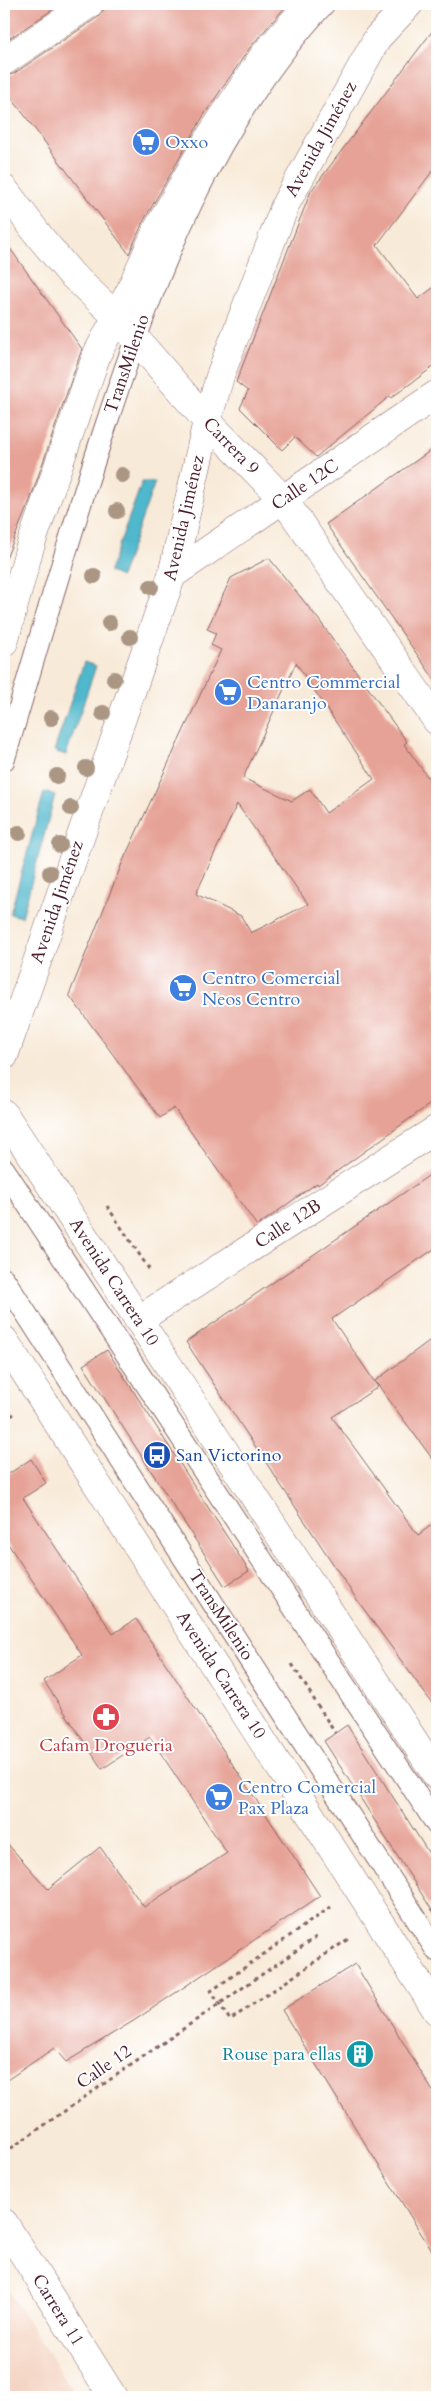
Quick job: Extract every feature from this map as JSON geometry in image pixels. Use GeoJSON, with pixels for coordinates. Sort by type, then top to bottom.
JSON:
{"type":"FeatureCollection","features":[{"type":"Feature","properties":{"kind":"street"},"geometry":{"type":"LineString","coordinates":[[4,61],[89,4]]}},
{"type":"Feature","properties":{"kind":"street"},"geometry":{"type":"LineString","coordinates":[[4,642],[29,550],[94,363],[130,291],[157,230],[209,138],[264,55],[309,4]]}},
{"type":"Feature","properties":{"kind":"street","name":"Avenida Jiménez"},"geometry":{"type":"LineString","coordinates":[[4,1056],[172,575],[206,421],[221,373],[286,203],[378,37],[409,4]]}},
{"type":"Feature","properties":{"kind":"street","name":"Carrera 9"},"geometry":{"type":"LineString","coordinates":[[4,189],[40,238],[71,274],[116,316],[206,421],[283,499],[437,721]]}},
{"type":"Feature","properties":{"kind":"street","name":"Calle 12C"},"geometry":{"type":"LineString","coordinates":[[172,575],[437,394]]}},
{"type":"Feature","properties":{"kind":"street","name":"Avenida Carrera 10"},"geometry":{"type":"LineString","coordinates":[[4,1114],[437,1776]]}},
{"type":"Feature","properties":{"kind":"street","name":"Calle 12B"},"geometry":{"type":"LineString","coordinates":[[138,1320],[437,1129]]}},
{"type":"Feature","properties":{"kind":"street","name":"Avenida Carrera 10"},"geometry":{"type":"LineString","coordinates":[[4,1340],[437,2011]]}},
{"type":"Feature","properties":{"kind":"street","name":"Carrera 11"},"geometry":{"type":"LineString","coordinates":[[4,2223],[113,2397]]}},
{"type":"Feature","properties":{"kind":"lane","name":"TransMilenio"},"geometry":{"type":"LineString","coordinates":[[4,760],[74,521],[134,338],[168,250],[203,179],[250,98],[285,49],[324,4]]}},
{"type":"Feature","properties":{"kind":"lane"},"geometry":{"type":"LineString","coordinates":[[4,1169],[437,1825]]}},
{"type":"Feature","properties":{"kind":"lane","name":"TransMilenio"},"geometry":{"type":"LineString","coordinates":[[4,1279],[437,1951]]}},
{"type":"Feature","properties":{"kind":"path"},"geometry":{"type":"LineString","coordinates":[[358,1888],[211,1991],[219,2004],[230,2020],[377,1918]]}},
{"type":"Feature","properties":{"kind":"path","name":"Calle 12"},"geometry":{"type":"LineString","coordinates":[[4,2153],[316,1938]]}},
{"type":"Feature","properties":{"kind":"shaded area"},"geometry":{"type":"Polygon","coordinates":[[[4,2284],[76,2397],[4,2397],[4,2284]]]}},
{"type":"Feature","properties":{"kind":"water"},"geometry":{"type":"Polygon","coordinates":[[[142,482],[155,482],[121,577],[109,572],[142,482]]]}},
{"type":"Feature","properties":{"kind":"water"},"geometry":{"type":"Polygon","coordinates":[[[84,662],[96,666],[66,755],[54,751],[84,662]]]}},
{"type":"Feature","properties":{"kind":"water"},"geometry":{"type":"Polygon","coordinates":[[[44,792],[55,795],[22,917],[10,914],[44,792]]]}},
{"type":"Feature","properties":{"kind":"building"},"geometry":{"type":"Polygon","coordinates":[[[4,4],[61,4],[4,42],[4,4]]]}},
{"type":"Feature","properties":{"kind":"building"},"geometry":{"type":"Polygon","coordinates":[[[104,4],[288,4],[251,46],[204,115],[143,222],[129,254],[4,88],[4,76],[13,74],[98,17],[103,11],[104,4]]]}},
{"type":"Feature","properties":{"kind":"building"},"geometry":{"type":"Polygon","coordinates":[[[437,25],[437,165],[377,245],[418,299],[437,285],[437,364],[391,398],[390,396],[316,457],[295,437],[282,450],[240,408],[248,391],[236,382],[311,191],[437,25]]]}},
{"type":"Feature","properties":{"kind":"building"},"geometry":{"type":"Polygon","coordinates":[[[4,240],[82,349],[30,500],[5,561],[4,240]]]}},
{"type":"Feature","properties":{"kind":"building"},"geometry":{"type":"Polygon","coordinates":[[[437,446],[437,683],[326,524],[437,446]]]}},
{"type":"Feature","properties":{"kind":"building"},"geometry":{"type":"Polygon","coordinates":[[[269,558],[319,620],[407,742],[404,744],[437,790],[437,1099],[318,1185],[317,1183],[257,1226],[174,1108],[160,1118],[69,995],[123,861],[221,650],[211,645],[216,633],[207,629],[231,578],[269,558]],[[296,663],[243,778],[292,801],[310,789],[326,813],[374,779],[296,663]],[[237,804],[196,894],[241,916],[251,933],[308,904],[237,804]]]}},
{"type":"Feature","properties":{"kind":"building"},"geometry":{"type":"Polygon","coordinates":[[[437,1170],[437,1247],[332,1319],[378,1387],[332,1417],[418,1535],[437,1521],[437,1710],[355,1597],[186,1342],[437,1170]]]}},
{"type":"Feature","properties":{"kind":"building"},"geometry":{"type":"Polygon","coordinates":[[[437,1335],[437,1465],[375,1381],[437,1335]]]}},
{"type":"Feature","properties":{"kind":"building","name":"San Victorino"},"geometry":{"type":"Polygon","coordinates":[[[107,1350],[249,1571],[225,1586],[83,1365],[107,1350]]]}},
{"type":"Feature","properties":{"kind":"building"},"geometry":{"type":"Polygon","coordinates":[[[31,1459],[46,1483],[23,1498],[113,1634],[136,1619],[320,1896],[135,2020],[66,2062],[54,2048],[4,2082],[4,1840],[48,1889],[100,1847],[144,1907],[227,1853],[150,1737],[102,1769],[44,1681],[82,1655],[4,1538],[4,1469],[7,1475],[31,1459]]]}},
{"type":"Feature","properties":{"kind":"building"},"geometry":{"type":"Polygon","coordinates":[[[347,1725],[437,1866],[437,1918],[324,1741],[347,1725]]]}},
{"type":"Feature","properties":{"kind":"building","name":"Rouse para ellas"},"geometry":{"type":"Polygon","coordinates":[[[355,1964],[437,2098],[437,2259],[282,2010],[355,1964]]]}},
{"type":"Feature","properties":{"kind":"place","name":"Oxxo"},"geometry":{"type":"Point","coordinates":[146,142]}},
{"type":"Feature","properties":{"kind":"place","name":"Centro Commercial Danaranjo"},"geometry":{"type":"Point","coordinates":[228,692]}},
{"type":"Feature","properties":{"kind":"place","name":"Centro Comercial Neos Centro"},"geometry":{"type":"Point","coordinates":[183,988]}},
{"type":"Feature","properties":{"kind":"place","name":"San Victorino"},"geometry":{"type":"Point","coordinates":[157,1455]}},
{"type":"Feature","properties":{"kind":"place","name":"Cafam Drogueria"},"geometry":{"type":"Point","coordinates":[106,1717]}},
{"type":"Feature","properties":{"kind":"place","name":"Centro Comercial Pax Plaza"},"geometry":{"type":"Point","coordinates":[219,1797]}},
{"type":"Feature","properties":{"kind":"place","name":"Rouse para ellas"},"geometry":{"type":"Point","coordinates":[360,2054]}}]}
